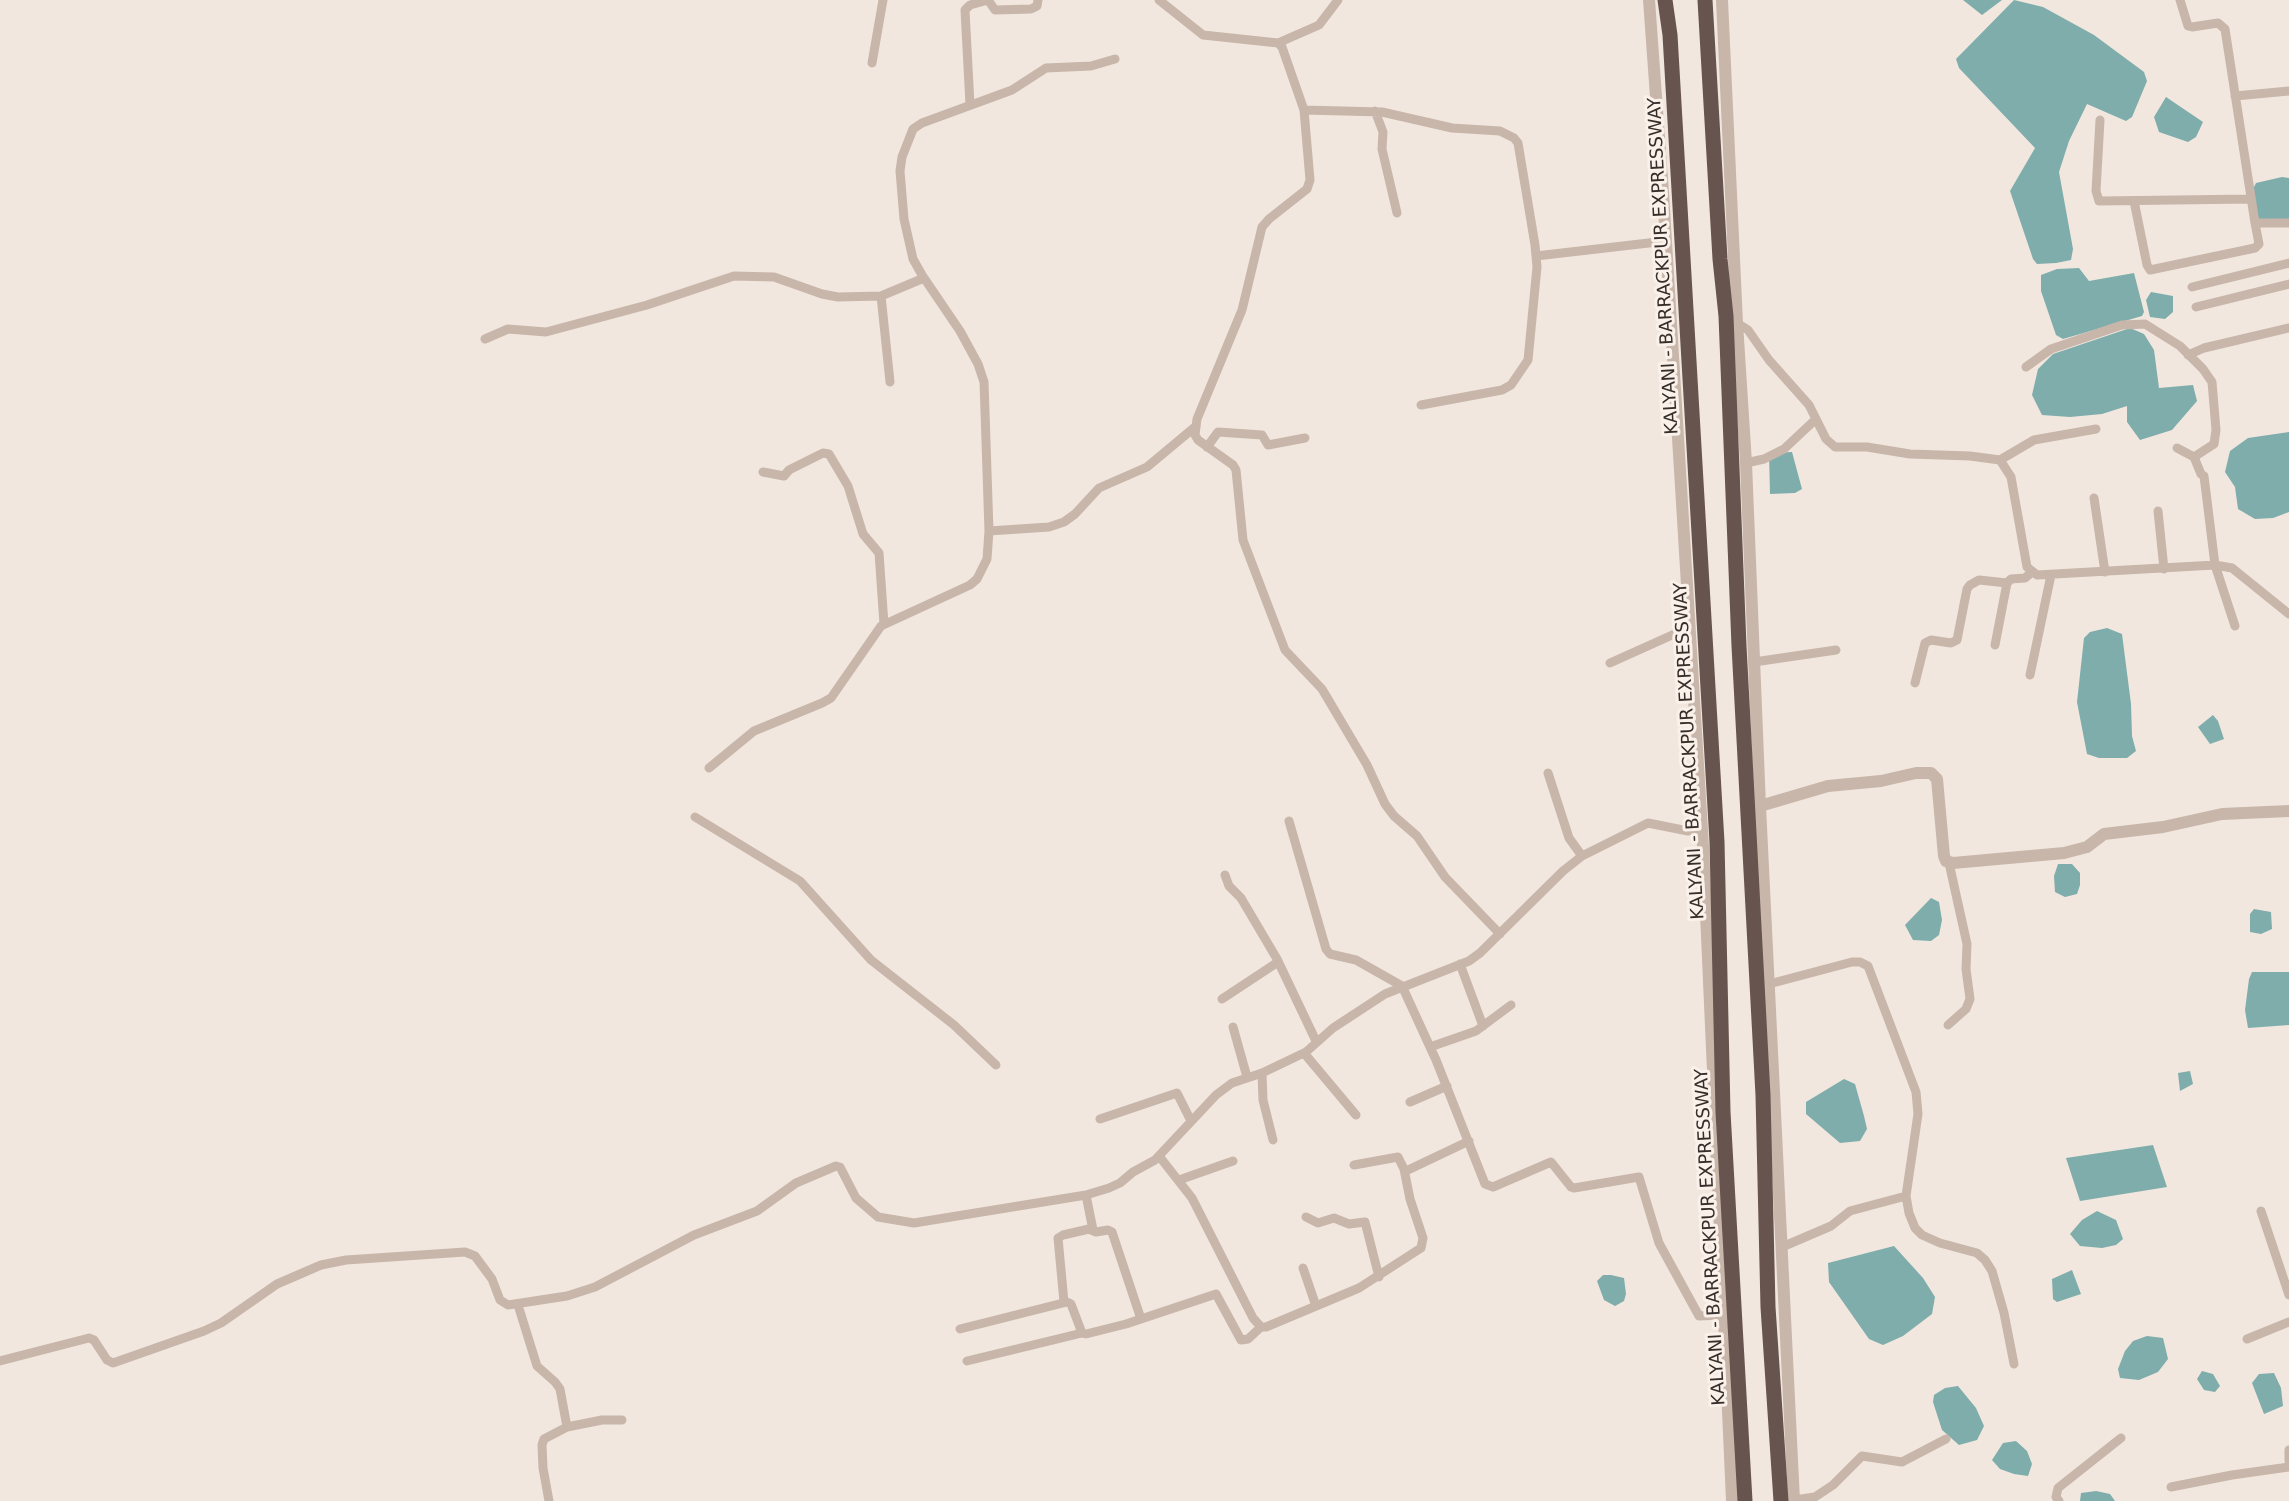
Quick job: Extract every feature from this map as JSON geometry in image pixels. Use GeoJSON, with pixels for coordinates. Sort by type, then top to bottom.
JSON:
{"type":"FeatureCollection","features":[{"type":"Feature","properties":{"kind":"highway","name":"KALYANI - BARRACKPUR EXPRESSWAY"},"geometry":{"type":"LineString","coordinates":[[1665,0],[1670,34],[1717,842],[1723,1112],[1745,1501]]}},
{"type":"Feature","properties":{"kind":"highway"},"geometry":{"type":"LineString","coordinates":[[1705,0],[1720,259],[1726,316],[1747,822],[1763,1095],[1768,1307],[1781,1501]]}},
{"type":"Feature","properties":{"kind":"street"},"geometry":{"type":"LineString","coordinates":[[872,63],[883,0]]}},
{"type":"Feature","properties":{"kind":"street"},"geometry":{"type":"LineString","coordinates":[[970,105],[965,4],[988,0],[995,10],[1031,9],[1037,6],[1038,0]]}},
{"type":"Feature","properties":{"kind":"street"},"geometry":{"type":"LineString","coordinates":[[1159,0],[1203,35],[1278,43],[1319,25],[1338,0]]}},
{"type":"Feature","properties":{"kind":"street"},"geometry":{"type":"LineString","coordinates":[[1649,0],[1702,829],[1732,1501]]}},
{"type":"Feature","properties":{"kind":"street"},"geometry":{"type":"LineString","coordinates":[[1722,0],[1794,1501],[1815,1497],[1836,1483],[1862,1456],[1902,1462],[1946,1439]]}},
{"type":"Feature","properties":{"kind":"street"},"geometry":{"type":"LineString","coordinates":[[2134,201],[2150,270],[2255,248],[2259,244],[2225,29],[2218,23],[2188,26],[2180,0]]}},
{"type":"Feature","properties":{"kind":"street"},"geometry":{"type":"LineString","coordinates":[[1278,43],[1282,48],[1304,110],[1309,184],[1307,189],[1269,219],[1262,228],[1242,310],[1195,427],[1195,435],[1198,440],[1233,465],[1237,474],[1243,540],[1285,650],[1322,689],[1367,765],[1385,804],[1394,816],[1417,836],[1445,877],[1500,934]]}},
{"type":"Feature","properties":{"kind":"street"},"geometry":{"type":"LineString","coordinates":[[709,768],[754,731],[831,698],[875,632],[884,624],[974,582],[987,559],[989,531],[984,382],[978,364],[960,331],[913,259],[904,219],[900,171],[902,157],[913,129],[1012,90],[1046,68],[1086,67],[1115,59]]}},
{"type":"Feature","properties":{"kind":"street"},"geometry":{"type":"LineString","coordinates":[[2235,96],[2289,92]]}},
{"type":"Feature","properties":{"kind":"street"},"geometry":{"type":"LineString","coordinates":[[1304,110],[1375,111],[1452,128],[1500,131],[1514,138],[1520,149],[1536,256],[1530,352],[1523,370],[1511,385],[1492,393],[1421,405]]}},
{"type":"Feature","properties":{"kind":"street"},"geometry":{"type":"LineString","coordinates":[[1375,111],[1383,132],[1382,151],[1397,213]]}},
{"type":"Feature","properties":{"kind":"street"},"geometry":{"type":"LineString","coordinates":[[2100,120],[2096,150],[2097,197],[2102,201],[2251,199]]}},
{"type":"Feature","properties":{"kind":"street"},"geometry":{"type":"LineString","coordinates":[[2255,223],[2289,223]]}},
{"type":"Feature","properties":{"kind":"street"},"geometry":{"type":"LineString","coordinates":[[1536,256],[1666,241]]}},
{"type":"Feature","properties":{"kind":"street"},"geometry":{"type":"LineString","coordinates":[[2192,287],[2289,262]]}},
{"type":"Feature","properties":{"kind":"street"},"geometry":{"type":"LineString","coordinates":[[485,339],[508,329],[546,332],[647,305],[734,276],[774,277],[828,296],[881,296],[924,278]]}},
{"type":"Feature","properties":{"kind":"street"},"geometry":{"type":"LineString","coordinates":[[2196,307],[2289,284]]}},
{"type":"Feature","properties":{"kind":"street"},"geometry":{"type":"LineString","coordinates":[[881,296],[890,382]]}},
{"type":"Feature","properties":{"kind":"street"},"geometry":{"type":"LineString","coordinates":[[1737,323],[1748,330],[1769,360],[1809,405],[1826,440],[1835,447],[1866,447],[1910,454],[1970,456],[2000,460],[2034,440],[2096,429]]}},
{"type":"Feature","properties":{"kind":"street"},"geometry":{"type":"LineString","coordinates":[[2026,368],[2051,349],[2122,325],[2145,324],[2180,346],[2212,382],[2216,430],[2214,444],[2194,457]]}},
{"type":"Feature","properties":{"kind":"street"},"geometry":{"type":"LineString","coordinates":[[2188,355],[2204,348],[2289,328]]}},
{"type":"Feature","properties":{"kind":"street"},"geometry":{"type":"LineString","coordinates":[[1746,463],[1764,459],[1784,449],[1816,419]]}},
{"type":"Feature","properties":{"kind":"street"},"geometry":{"type":"LineString","coordinates":[[989,531],[1049,527],[1064,522],[1075,514],[1099,488],[1147,466],[1195,427]]}},
{"type":"Feature","properties":{"kind":"street"},"geometry":{"type":"LineString","coordinates":[[1207,447],[1218,432],[1262,435],[1265,443],[1269,445],[1305,438]]}},
{"type":"Feature","properties":{"kind":"street"},"geometry":{"type":"LineString","coordinates":[[2177,448],[2194,457],[2200,474],[2204,476],[2215,565],[2235,627]]}},
{"type":"Feature","properties":{"kind":"street"},"geometry":{"type":"LineString","coordinates":[[763,472],[784,476],[789,470],[823,453],[829,453],[848,486],[863,534],[879,553],[884,624]]}},
{"type":"Feature","properties":{"kind":"street"},"geometry":{"type":"LineString","coordinates":[[2000,460],[2011,477],[2027,567],[2037,575],[2164,570],[2215,565],[2232,568],[2289,614]]}},
{"type":"Feature","properties":{"kind":"street"},"geometry":{"type":"LineString","coordinates":[[2094,498],[2105,572]]}},
{"type":"Feature","properties":{"kind":"street"},"geometry":{"type":"LineString","coordinates":[[2158,511],[2164,570]]}},
{"type":"Feature","properties":{"kind":"street"},"geometry":{"type":"LineString","coordinates":[[1995,645],[2007,583],[2011,579],[2025,578],[2032,572]]}},
{"type":"Feature","properties":{"kind":"street"},"geometry":{"type":"LineString","coordinates":[[2030,675],[2051,575]]}},
{"type":"Feature","properties":{"kind":"street"},"geometry":{"type":"LineString","coordinates":[[1915,682],[1925,643],[1931,640],[1951,643],[1957,640],[1967,589],[1970,585],[1979,580],[2007,583]]}},
{"type":"Feature","properties":{"kind":"street"},"geometry":{"type":"LineString","coordinates":[[1610,663],[1690,627]]}},
{"type":"Feature","properties":{"kind":"street"},"geometry":{"type":"LineString","coordinates":[[1754,662],[1836,650]]}},
{"type":"Feature","properties":{"kind":"street"},"geometry":{"type":"LineString","coordinates":[[1548,773],[1570,842],[1582,856]]}},
{"type":"Feature","properties":{"kind":"street"},"geometry":{"type":"LineString","coordinates":[[1760,806],[1828,786],[1881,781],[1916,773],[1931,773],[1937,779],[1944,856],[1949,863],[1967,944],[1966,969],[1970,999],[1966,1009],[1948,1025]]}},
{"type":"Feature","properties":{"kind":"street"},"geometry":{"type":"LineString","coordinates":[[1949,863],[2064,853],[2087,847],[2104,834],[2163,827],[2222,814],[2289,812]]}},
{"type":"Feature","properties":{"kind":"street"},"geometry":{"type":"LineString","coordinates":[[695,818],[800,881],[871,960],[954,1025],[996,1065]]}},
{"type":"Feature","properties":{"kind":"street"},"geometry":{"type":"LineString","coordinates":[[1289,821],[1328,952],[1356,960],[1402,986],[1447,1086],[1485,1184],[1490,1187],[1551,1162],[1572,1188],[1639,1177],[1659,1243],[1699,1316],[1723,1315]]}},
{"type":"Feature","properties":{"kind":"street"},"geometry":{"type":"LineString","coordinates":[[0,1361],[89,1338],[94,1340],[107,1360],[113,1363],[204,1331],[221,1323],[277,1284],[321,1265],[346,1260],[465,1252],[475,1256],[494,1283],[500,1300],[508,1305],[567,1296],[595,1287],[694,1234],[757,1211],[796,1183],[836,1166],[840,1167],[856,1198],[866,1204],[878,1217],[914,1223],[1086,1195],[1109,1188],[1159,1156],[1224,1088],[1304,1053],[1316,1041],[1361,1007],[1402,986],[1460,964],[1480,953],[1563,871],[1582,856],[1648,823],[1688,831],[1702,829]]}},
{"type":"Feature","properties":{"kind":"street"},"geometry":{"type":"LineString","coordinates":[[1225,875],[1278,962],[1316,1041]]}},
{"type":"Feature","properties":{"kind":"street"},"geometry":{"type":"LineString","coordinates":[[1222,999],[1278,962]]}},
{"type":"Feature","properties":{"kind":"street"},"geometry":{"type":"LineString","coordinates":[[1769,984],[1852,962],[1860,962],[1868,966],[1916,1092],[1918,1114],[1906,1196],[1909,1213],[1922,1235],[1940,1243],[1977,1253],[1992,1271],[2004,1312],[2014,1364]]}},
{"type":"Feature","properties":{"kind":"street"},"geometry":{"type":"LineString","coordinates":[[1460,964],[1483,1026]]}},
{"type":"Feature","properties":{"kind":"street"},"geometry":{"type":"LineString","coordinates":[[1430,1047],[1471,1034],[1511,1005]]}},
{"type":"Feature","properties":{"kind":"street"},"geometry":{"type":"LineString","coordinates":[[1233,1027],[1247,1077]]}},
{"type":"Feature","properties":{"kind":"street"},"geometry":{"type":"LineString","coordinates":[[1304,1053],[1356,1115]]}},
{"type":"Feature","properties":{"kind":"street"},"geometry":{"type":"LineString","coordinates":[[1262,1073],[1263,1100],[1273,1140]]}},
{"type":"Feature","properties":{"kind":"street"},"geometry":{"type":"LineString","coordinates":[[1410,1102],[1447,1086]]}},
{"type":"Feature","properties":{"kind":"street"},"geometry":{"type":"LineString","coordinates":[[1100,1119],[1177,1092],[1191,1121]]}},
{"type":"Feature","properties":{"kind":"street"},"geometry":{"type":"LineString","coordinates":[[1404,1169],[1408,1170],[1469,1141]]}},
{"type":"Feature","properties":{"kind":"street"},"geometry":{"type":"LineString","coordinates":[[1159,1156],[1198,1207],[1253,1318],[1261,1327]]}},
{"type":"Feature","properties":{"kind":"street"},"geometry":{"type":"LineString","coordinates":[[967,1361],[1082,1333],[1086,1334],[1141,1319],[1216,1294],[1239,1339],[1244,1341],[1261,1327],[1359,1288],[1417,1251],[1423,1244],[1404,1169],[1398,1157],[1354,1165]]}},
{"type":"Feature","properties":{"kind":"street"},"geometry":{"type":"LineString","coordinates":[[1179,1180],[1233,1161]]}},
{"type":"Feature","properties":{"kind":"street"},"geometry":{"type":"LineString","coordinates":[[1086,1195],[1093,1230]]}},
{"type":"Feature","properties":{"kind":"street"},"geometry":{"type":"LineString","coordinates":[[1782,1247],[1831,1226],[1850,1211],[1906,1196]]}},
{"type":"Feature","properties":{"kind":"street"},"geometry":{"type":"LineString","coordinates":[[2261,1211],[2289,1295]]}},
{"type":"Feature","properties":{"kind":"street"},"geometry":{"type":"LineString","coordinates":[[1306,1217],[1318,1223],[1334,1218],[1349,1224],[1365,1222],[1379,1277]]}},
{"type":"Feature","properties":{"kind":"street"},"geometry":{"type":"LineString","coordinates":[[1064,1302],[1057,1241],[1063,1235],[1108,1230],[1112,1232],[1141,1319]]}},
{"type":"Feature","properties":{"kind":"street"},"geometry":{"type":"LineString","coordinates":[[1303,1268],[1316,1306]]}},
{"type":"Feature","properties":{"kind":"street"},"geometry":{"type":"LineString","coordinates":[[960,1329],[1064,1302],[1071,1304],[1082,1333]]}},
{"type":"Feature","properties":{"kind":"street"},"geometry":{"type":"LineString","coordinates":[[518,1305],[537,1366],[560,1389],[567,1427]]}},
{"type":"Feature","properties":{"kind":"street"},"geometry":{"type":"LineString","coordinates":[[2247,1339],[2289,1322]]}},
{"type":"Feature","properties":{"kind":"street"},"geometry":{"type":"LineString","coordinates":[[549,1501],[543,1468],[544,1439],[567,1427],[602,1420],[622,1420]]}},
{"type":"Feature","properties":{"kind":"street"},"geometry":{"type":"LineString","coordinates":[[2059,1501],[2056,1497],[2058,1488],[2121,1438]]}},
{"type":"Feature","properties":{"kind":"street"},"geometry":{"type":"LineString","coordinates":[[2289,1450],[2289,1461]]}},
{"type":"Feature","properties":{"kind":"street"},"geometry":{"type":"LineString","coordinates":[[2171,1487],[2232,1474],[2289,1467]]}},
{"type":"Feature","properties":{"kind":"water"},"geometry":{"type":"Polygon","coordinates":[[[1963,0],[2002,0],[1982,15],[1963,0]]]}},
{"type":"Feature","properties":{"kind":"water"},"geometry":{"type":"Polygon","coordinates":[[[2014,0],[2043,7],[2094,35],[2144,72],[2147,81],[2132,117],[2126,121],[2087,104],[2069,141],[2059,172],[2073,249],[2071,260],[2056,263],[2037,264],[2033,259],[2010,191],[2035,148],[1959,68],[1956,59],[2014,0]]]}},
{"type":"Feature","properties":{"kind":"water"},"geometry":{"type":"Polygon","coordinates":[[[2166,97],[2203,122],[2196,137],[2188,142],[2159,132],[2154,117],[2166,97]]]}},
{"type":"Feature","properties":{"kind":"water"},"geometry":{"type":"Polygon","coordinates":[[[2282,177],[2289,178],[2289,222],[2255,222],[2251,193],[2256,183],[2282,177]]]}},
{"type":"Feature","properties":{"kind":"water"},"geometry":{"type":"Polygon","coordinates":[[[2079,268],[2089,281],[2134,273],[2144,312],[2142,316],[2063,339],[2056,335],[2041,291],[2041,275],[2057,269],[2079,268]]]}},
{"type":"Feature","properties":{"kind":"water"},"geometry":{"type":"Polygon","coordinates":[[[2151,292],[2173,296],[2173,312],[2165,319],[2150,317],[2146,300],[2151,292]]]}},
{"type":"Feature","properties":{"kind":"water"},"geometry":{"type":"Polygon","coordinates":[[[2130,328],[2144,334],[2154,350],[2159,388],[2193,385],[2197,401],[2172,430],[2140,440],[2127,422],[2127,406],[2102,414],[2070,417],[2042,415],[2032,395],[2038,369],[2053,354],[2130,328]]]}},
{"type":"Feature","properties":{"kind":"water"},"geometry":{"type":"Polygon","coordinates":[[[2289,432],[2289,512],[2273,518],[2255,519],[2238,509],[2235,487],[2225,472],[2230,451],[2248,438],[2289,432]]]}},
{"type":"Feature","properties":{"kind":"water"},"geometry":{"type":"Polygon","coordinates":[[[1792,452],[1802,489],[1795,493],[1770,494],[1769,453],[1792,452]]]}},
{"type":"Feature","properties":{"kind":"water"},"geometry":{"type":"Polygon","coordinates":[[[2107,628],[2122,634],[2131,704],[2132,736],[2136,751],[2127,758],[2099,758],[2087,754],[2077,702],[2084,638],[2090,632],[2107,628]]]}},
{"type":"Feature","properties":{"kind":"water"},"geometry":{"type":"Polygon","coordinates":[[[2213,715],[2218,721],[2224,739],[2210,744],[2198,727],[2213,715]]]}},
{"type":"Feature","properties":{"kind":"water"},"geometry":{"type":"Polygon","coordinates":[[[2058,864],[2072,864],[2080,873],[2077,894],[2065,897],[2055,892],[2054,876],[2058,864]]]}},
{"type":"Feature","properties":{"kind":"water"},"geometry":{"type":"Polygon","coordinates":[[[1931,898],[1939,902],[1942,920],[1939,935],[1931,941],[1913,940],[1905,925],[1931,898]]]}},
{"type":"Feature","properties":{"kind":"water"},"geometry":{"type":"Polygon","coordinates":[[[2254,909],[2271,912],[2272,929],[2261,934],[2250,932],[2250,914],[2254,909]]]}},
{"type":"Feature","properties":{"kind":"water"},"geometry":{"type":"Polygon","coordinates":[[[2252,972],[2289,972],[2289,1025],[2248,1028],[2245,1010],[2252,972]]]}},
{"type":"Feature","properties":{"kind":"water"},"geometry":{"type":"Polygon","coordinates":[[[2190,1071],[2193,1084],[2180,1091],[2178,1073],[2190,1071]]]}},
{"type":"Feature","properties":{"kind":"water"},"geometry":{"type":"Polygon","coordinates":[[[1844,1079],[1855,1084],[1867,1129],[1860,1141],[1840,1143],[1806,1114],[1806,1102],[1844,1079]]]}},
{"type":"Feature","properties":{"kind":"water"},"geometry":{"type":"Polygon","coordinates":[[[2153,1145],[2167,1187],[2080,1201],[2066,1158],[2153,1145]]]}},
{"type":"Feature","properties":{"kind":"water"},"geometry":{"type":"Polygon","coordinates":[[[2097,1211],[2116,1220],[2123,1239],[2116,1245],[2102,1248],[2080,1246],[2070,1234],[2082,1220],[2097,1211]]]}},
{"type":"Feature","properties":{"kind":"water"},"geometry":{"type":"Polygon","coordinates":[[[1894,1246],[1923,1278],[1935,1297],[1932,1314],[1903,1336],[1883,1345],[1869,1339],[1829,1282],[1828,1263],[1894,1246]]]}},
{"type":"Feature","properties":{"kind":"water"},"geometry":{"type":"Polygon","coordinates":[[[2072,1270],[2081,1294],[2057,1302],[2053,1299],[2052,1279],[2072,1270]]]}},
{"type":"Feature","properties":{"kind":"water"},"geometry":{"type":"Polygon","coordinates":[[[1603,1275],[1624,1278],[1626,1294],[1624,1301],[1615,1306],[1604,1300],[1597,1281],[1603,1275]]]}},
{"type":"Feature","properties":{"kind":"water"},"geometry":{"type":"Polygon","coordinates":[[[2147,1336],[2163,1338],[2168,1359],[2158,1372],[2139,1380],[2120,1378],[2118,1369],[2125,1351],[2133,1341],[2147,1336]]]}},
{"type":"Feature","properties":{"kind":"water"},"geometry":{"type":"Polygon","coordinates":[[[2202,1371],[2213,1374],[2220,1386],[2215,1392],[2204,1390],[2197,1379],[2202,1371]]]}},
{"type":"Feature","properties":{"kind":"water"},"geometry":{"type":"Polygon","coordinates":[[[2274,1373],[2281,1388],[2283,1406],[2264,1414],[2252,1383],[2259,1374],[2274,1373]]]}},
{"type":"Feature","properties":{"kind":"water"},"geometry":{"type":"Polygon","coordinates":[[[1958,1386],[1976,1408],[1984,1426],[1977,1440],[1959,1445],[1942,1430],[1933,1402],[1934,1395],[1945,1388],[1958,1386]]]}},
{"type":"Feature","properties":{"kind":"water"},"geometry":{"type":"Polygon","coordinates":[[[2016,1441],[2027,1451],[2032,1464],[2028,1476],[2000,1469],[1992,1460],[2003,1443],[2016,1441]]]}},
{"type":"Feature","properties":{"kind":"water"},"geometry":{"type":"Polygon","coordinates":[[[2096,1491],[2110,1494],[2115,1501],[2080,1501],[2081,1493],[2096,1491]]]}}]}
